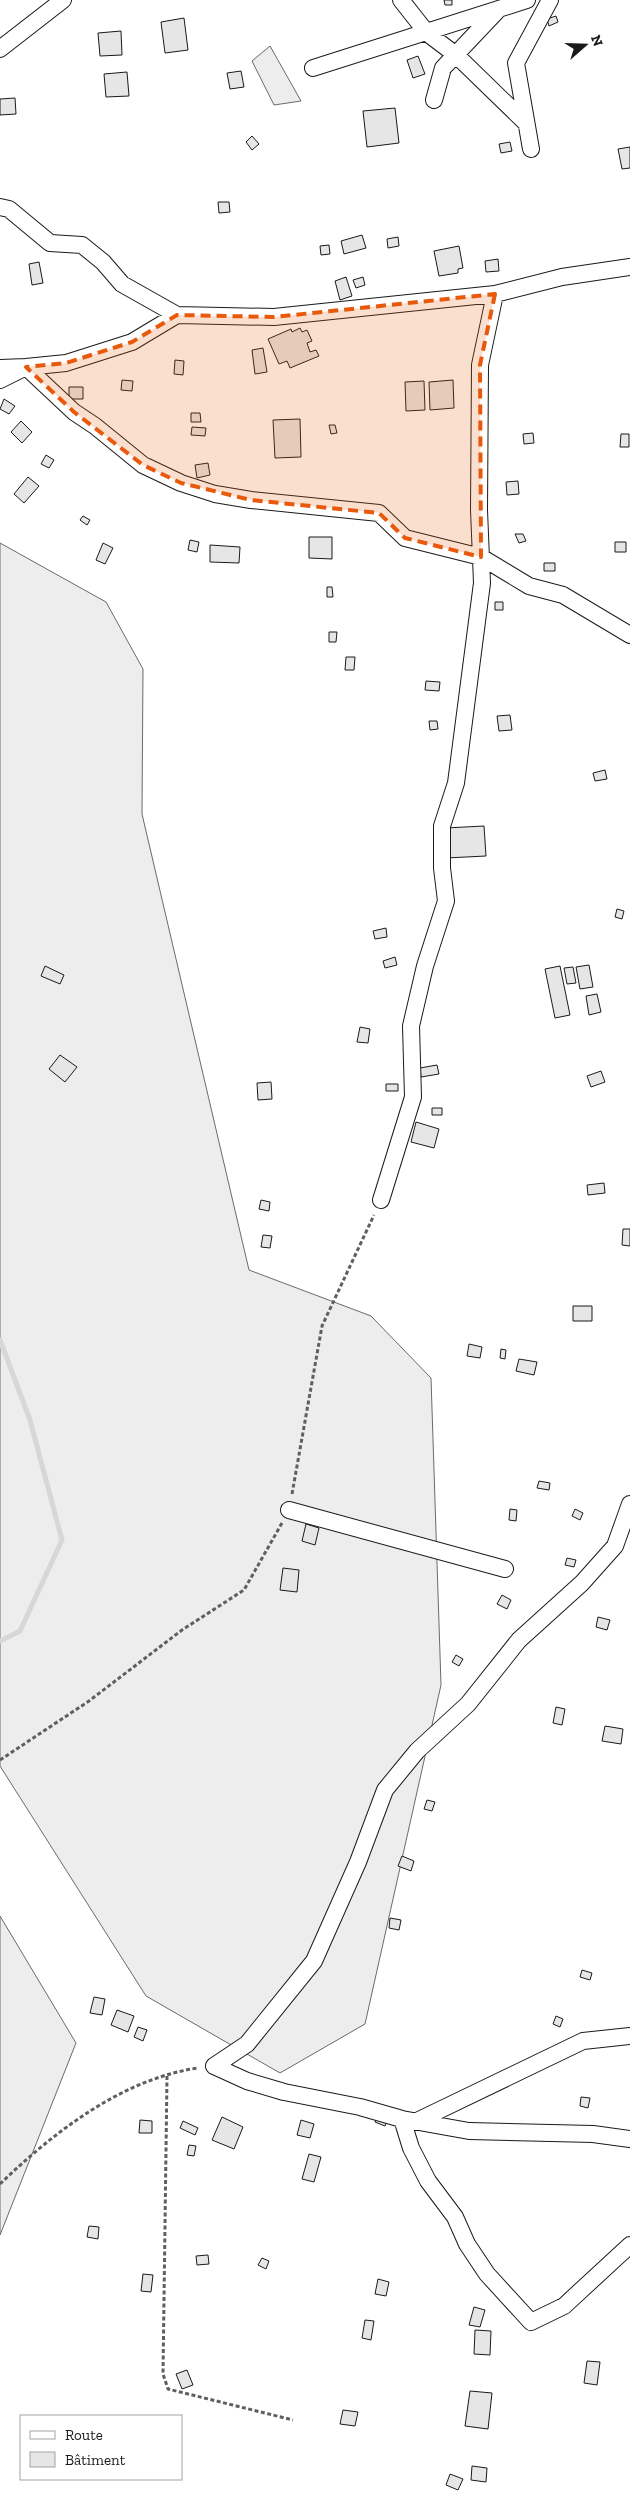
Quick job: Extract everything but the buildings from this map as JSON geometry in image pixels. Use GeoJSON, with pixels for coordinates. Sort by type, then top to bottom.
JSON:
{"type":"FeatureCollection","features":[{"type":"Feature","properties":{"kind":"street"},"geometry":{"type":"LineString","coordinates":[[0,49],[62,0]]}},
{"type":"Feature","properties":{"kind":"street"},"geometry":{"type":"LineString","coordinates":[[401,0],[427,33],[456,55],[526,122]]}},
{"type":"Feature","properties":{"kind":"street"},"geometry":{"type":"LineString","coordinates":[[313,68],[527,0]]}},
{"type":"Feature","properties":{"kind":"street"},"geometry":{"type":"LineString","coordinates":[[531,149],[516,63],[550,0]]}},
{"type":"Feature","properties":{"kind":"street"},"geometry":{"type":"LineString","coordinates":[[434,100],[444,68],[498,10]]}},
{"type":"Feature","properties":{"kind":"street"},"geometry":{"type":"LineString","coordinates":[[0,207],[9,209],[50,243],[82,245],[103,262],[122,284],[177,315],[274,317],[495,294],[562,277],[630,267]]}},
{"type":"Feature","properties":{"kind":"street"},"geometry":{"type":"LineString","coordinates":[[381,1200],[412,1097],[411,1026],[425,966],[446,902],[442,868],[442,826],[456,783],[482,583],[480,365],[495,294]]}},
{"type":"Feature","properties":{"kind":"street"},"geometry":{"type":"LineString","coordinates":[[0,368],[66,363],[132,342],[177,315]]}},
{"type":"Feature","properties":{"kind":"street"},"geometry":{"type":"LineString","coordinates":[[26,367],[74,412],[95,426],[142,465],[181,483],[215,494],[251,500],[379,513],[405,538],[481,557],[529,586],[563,595],[630,635]]}},
{"type":"Feature","properties":{"kind":"street"},"geometry":{"type":"LineString","coordinates":[[0,380],[26,367]]}},
{"type":"Feature","properties":{"kind":"street"},"geometry":{"type":"LineString","coordinates":[[214,2066],[247,2044],[314,1962],[358,1862],[385,1790],[416,1751],[468,1704],[520,1640],[582,1583],[615,1546],[630,1504]]}},
{"type":"Feature","properties":{"kind":"street"},"geometry":{"type":"LineString","coordinates":[[289,1510],[505,1569]]}},
{"type":"Feature","properties":{"kind":"street"},"geometry":{"type":"LineString","coordinates":[[419,2120],[583,2041],[630,2036]]}},
{"type":"Feature","properties":{"kind":"street"},"geometry":{"type":"LineString","coordinates":[[214,2066],[247,2081],[284,2092],[360,2107],[402,2119],[419,2120],[469,2130],[593,2134],[630,2139]]}},
{"type":"Feature","properties":{"kind":"street"},"geometry":{"type":"LineString","coordinates":[[402,2119],[411,2148],[428,2180],[455,2217],[467,2244],[487,2274],[531,2322],[564,2306],[630,2245]]}},
{"type":"Feature","properties":{"kind":"path"},"geometry":{"type":"LineString","coordinates":[[0,1760],[89,1701],[182,1630],[244,1590],[289,1510],[322,1326],[381,1200]]}},
{"type":"Feature","properties":{"kind":"path"},"geometry":{"type":"LineString","coordinates":[[0,2184],[28,2157],[86,2114],[134,2088],[183,2070],[214,2066]]}},
{"type":"Feature","properties":{"kind":"path"},"geometry":{"type":"LineString","coordinates":[[168,2076],[162,2374],[168,2389],[293,2420]]}},
{"type":"Feature","properties":{"kind":"highlighted area"},"geometry":{"type":"Polygon","coordinates":[[[495,294],[480,365],[481,557],[405,538],[379,513],[251,500],[181,483],[143,465],[74,412],[26,367],[66,363],[132,342],[177,315],[274,317],[495,294]]]}},
{"type":"Feature","properties":{"kind":"shaded area"},"geometry":{"type":"Polygon","coordinates":[[[270,46],[301,101],[274,105],[252,61],[270,46]]]}},
{"type":"Feature","properties":{"kind":"shaded area"},"geometry":{"type":"Polygon","coordinates":[[[0,543],[106,602],[143,669],[142,814],[249,1270],[371,1316],[431,1378],[441,1685],[365,2024],[280,2073],[146,1996],[0,1766],[0,543]]]}},
{"type":"Feature","properties":{"kind":"shaded area"},"geometry":{"type":"Polygon","coordinates":[[[0,1916],[76,2043],[0,2235],[0,1916]]]}},
{"type":"Feature","properties":{"kind":"waterway"},"geometry":{"type":"LineString","coordinates":[[0,1340],[30,1420],[62,1540],[20,1631],[0,1641]]}}]}
